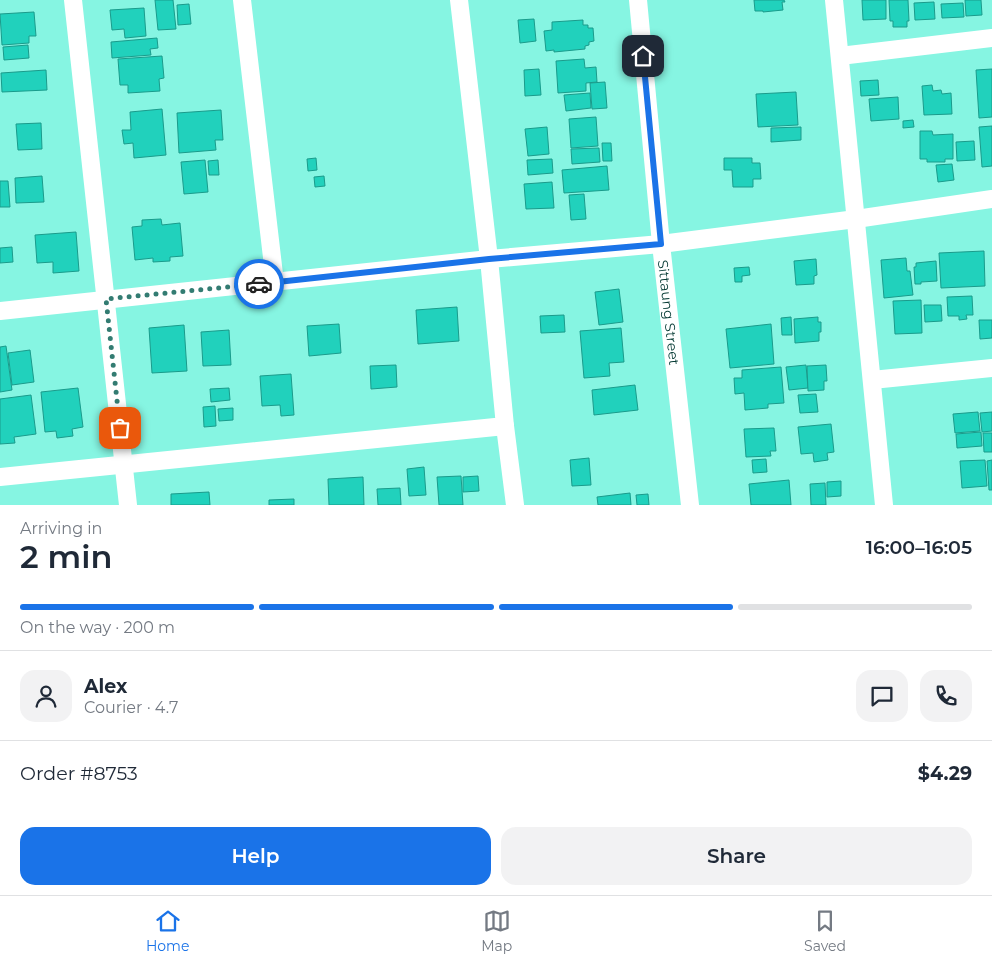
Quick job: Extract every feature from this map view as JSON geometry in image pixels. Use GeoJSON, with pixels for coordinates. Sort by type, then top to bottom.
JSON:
{"type":"FeatureCollection","features":[{"type":"Feature","properties":{"kind":"street"},"geometry":{"type":"LineString","coordinates":[[73,0],[128,505]]}},
{"type":"Feature","properties":{"kind":"street"},"geometry":{"type":"LineString","coordinates":[[242,0],[275,282]]}},
{"type":"Feature","properties":{"kind":"street"},"geometry":{"type":"LineString","coordinates":[[459,0],[515,505]]}},
{"type":"Feature","properties":{"kind":"street","name":"Sittaung Street"},"geometry":{"type":"LineString","coordinates":[[638,0],[661,244],[690,505]]}},
{"type":"Feature","properties":{"kind":"street"},"geometry":{"type":"LineString","coordinates":[[834,0],[884,505]]}},
{"type":"Feature","properties":{"kind":"street"},"geometry":{"type":"LineString","coordinates":[[840,56],[992,38]]}},
{"type":"Feature","properties":{"kind":"street"},"geometry":{"type":"LineString","coordinates":[[0,311],[489,259],[661,244],[992,199]]}},
{"type":"Feature","properties":{"kind":"street"},"geometry":{"type":"LineString","coordinates":[[872,380],[992,368]]}},
{"type":"Feature","properties":{"kind":"street"},"geometry":{"type":"LineString","coordinates":[[0,477],[505,426]]}},
{"type":"Feature","properties":{"kind":"building"},"geometry":{"type":"Polygon","coordinates":[[[155,0],[173,0],[176,29],[158,30],[155,0]]]}},
{"type":"Feature","properties":{"kind":"building"},"geometry":{"type":"Polygon","coordinates":[[[754,0],[784,0],[785,2],[782,2],[783,10],[763,12],[755,11],[754,0]]]}},
{"type":"Feature","properties":{"kind":"building"},"geometry":{"type":"Polygon","coordinates":[[[862,0],[886,0],[886,19],[863,20],[862,0]]]}},
{"type":"Feature","properties":{"kind":"building"},"geometry":{"type":"Polygon","coordinates":[[[889,0],[908,0],[909,21],[907,21],[907,27],[893,27],[893,21],[890,21],[889,0]]]}},
{"type":"Feature","properties":{"kind":"building"},"geometry":{"type":"Polygon","coordinates":[[[965,0],[981,0],[982,15],[966,16],[965,0]]]}},
{"type":"Feature","properties":{"kind":"building"},"geometry":{"type":"Polygon","coordinates":[[[934,2],[935,19],[915,20],[914,3],[934,2]]]}},
{"type":"Feature","properties":{"kind":"building"},"geometry":{"type":"Polygon","coordinates":[[[963,3],[964,17],[942,18],[941,4],[963,3]]]}},
{"type":"Feature","properties":{"kind":"building"},"geometry":{"type":"Polygon","coordinates":[[[189,4],[191,24],[178,25],[177,5],[189,4]]]}},
{"type":"Feature","properties":{"kind":"building"},"geometry":{"type":"Polygon","coordinates":[[[144,8],[146,36],[125,38],[124,29],[112,30],[110,10],[144,8]]]}},
{"type":"Feature","properties":{"kind":"building"},"geometry":{"type":"Polygon","coordinates":[[[34,12],[36,36],[29,36],[29,43],[2,45],[0,14],[34,12]]]}},
{"type":"Feature","properties":{"kind":"building"},"geometry":{"type":"Polygon","coordinates":[[[534,19],[536,41],[520,43],[518,20],[534,19]]]}},
{"type":"Feature","properties":{"kind":"building"},"geometry":{"type":"Polygon","coordinates":[[[583,20],[583,25],[593,28],[594,41],[589,42],[585,49],[546,51],[544,31],[552,30],[552,22],[583,20]]]}},
{"type":"Feature","properties":{"kind":"building"},"geometry":{"type":"Polygon","coordinates":[[[157,38],[158,48],[150,49],[151,55],[112,58],[111,42],[157,38]]]}},
{"type":"Feature","properties":{"kind":"building"},"geometry":{"type":"Polygon","coordinates":[[[28,45],[29,58],[4,60],[3,47],[28,45]]]}},
{"type":"Feature","properties":{"kind":"building"},"geometry":{"type":"Polygon","coordinates":[[[162,56],[164,78],[159,79],[160,91],[128,93],[128,85],[120,85],[118,59],[162,56]]]}},
{"type":"Feature","properties":{"kind":"building"},"geometry":{"type":"Polygon","coordinates":[[[584,59],[585,68],[596,67],[597,82],[586,83],[586,91],[558,93],[556,61],[584,59]]]}},
{"type":"Feature","properties":{"kind":"building"},"geometry":{"type":"Polygon","coordinates":[[[539,69],[541,95],[525,96],[524,70],[539,69]]]}},
{"type":"Feature","properties":{"kind":"building"},"geometry":{"type":"Polygon","coordinates":[[[992,69],[992,117],[979,118],[976,70],[992,69]]]}},
{"type":"Feature","properties":{"kind":"building"},"geometry":{"type":"Polygon","coordinates":[[[46,70],[47,90],[2,92],[1,73],[46,70]]]}},
{"type":"Feature","properties":{"kind":"building"},"geometry":{"type":"Polygon","coordinates":[[[878,80],[879,95],[861,96],[860,81],[878,80]]]}},
{"type":"Feature","properties":{"kind":"building"},"geometry":{"type":"Polygon","coordinates":[[[605,82],[607,108],[592,109],[590,83],[605,82]]]}},
{"type":"Feature","properties":{"kind":"building"},"geometry":{"type":"Polygon","coordinates":[[[932,85],[933,91],[941,90],[942,94],[951,93],[952,114],[924,115],[922,86],[932,85]]]}},
{"type":"Feature","properties":{"kind":"building"},"geometry":{"type":"Polygon","coordinates":[[[796,92],[798,125],[758,127],[756,94],[796,92]]]}},
{"type":"Feature","properties":{"kind":"building"},"geometry":{"type":"Polygon","coordinates":[[[590,93],[591,108],[566,111],[564,95],[590,93]]]}},
{"type":"Feature","properties":{"kind":"building"},"geometry":{"type":"Polygon","coordinates":[[[898,97],[899,119],[871,121],[869,99],[898,97]]]}},
{"type":"Feature","properties":{"kind":"building"},"geometry":{"type":"Polygon","coordinates":[[[162,109],[166,155],[134,158],[133,143],[124,144],[122,130],[131,130],[130,112],[162,109]]]}},
{"type":"Feature","properties":{"kind":"building"},"geometry":{"type":"Polygon","coordinates":[[[221,110],[223,140],[215,140],[216,150],[179,153],[177,113],[221,110]]]}},
{"type":"Feature","properties":{"kind":"building"},"geometry":{"type":"Polygon","coordinates":[[[596,117],[598,146],[571,148],[569,119],[596,117]]]}},
{"type":"Feature","properties":{"kind":"building"},"geometry":{"type":"Polygon","coordinates":[[[913,120],[914,127],[903,128],[903,121],[913,120]]]}},
{"type":"Feature","properties":{"kind":"building"},"geometry":{"type":"Polygon","coordinates":[[[41,123],[42,149],[18,150],[16,124],[41,123]]]}},
{"type":"Feature","properties":{"kind":"building"},"geometry":{"type":"Polygon","coordinates":[[[992,126],[992,166],[982,167],[979,127],[992,126]]]}},
{"type":"Feature","properties":{"kind":"building"},"geometry":{"type":"Polygon","coordinates":[[[547,127],[549,154],[528,156],[525,129],[547,127]]]}},
{"type":"Feature","properties":{"kind":"building"},"geometry":{"type":"Polygon","coordinates":[[[801,127],[801,140],[771,142],[771,128],[801,127]]]}},
{"type":"Feature","properties":{"kind":"building"},"geometry":{"type":"Polygon","coordinates":[[[920,131],[932,131],[933,135],[953,134],[953,159],[945,159],[945,162],[927,162],[927,159],[920,159],[920,131]]]}},
{"type":"Feature","properties":{"kind":"building"},"geometry":{"type":"Polygon","coordinates":[[[974,141],[975,160],[957,161],[956,142],[974,141]]]}},
{"type":"Feature","properties":{"kind":"building"},"geometry":{"type":"Polygon","coordinates":[[[602,143],[611,143],[612,161],[603,161],[602,143]]]}},
{"type":"Feature","properties":{"kind":"building"},"geometry":{"type":"Polygon","coordinates":[[[599,148],[600,162],[572,164],[571,149],[599,148]]]}},
{"type":"Feature","properties":{"kind":"building"},"geometry":{"type":"Polygon","coordinates":[[[316,158],[317,170],[308,171],[307,159],[316,158]]]}},
{"type":"Feature","properties":{"kind":"building"},"geometry":{"type":"Polygon","coordinates":[[[724,158],[752,158],[752,163],[760,163],[761,179],[753,179],[753,187],[733,187],[732,170],[724,170],[724,158]]]}},
{"type":"Feature","properties":{"kind":"building"},"geometry":{"type":"Polygon","coordinates":[[[552,159],[553,173],[528,175],[527,160],[552,159]]]}},
{"type":"Feature","properties":{"kind":"building"},"geometry":{"type":"Polygon","coordinates":[[[205,160],[208,192],[184,194],[181,162],[205,160]]]}},
{"type":"Feature","properties":{"kind":"building"},"geometry":{"type":"Polygon","coordinates":[[[218,160],[219,175],[209,175],[208,161],[218,160]]]}},
{"type":"Feature","properties":{"kind":"building"},"geometry":{"type":"Polygon","coordinates":[[[952,164],[954,180],[938,182],[936,165],[952,164]]]}},
{"type":"Feature","properties":{"kind":"building"},"geometry":{"type":"Polygon","coordinates":[[[607,166],[609,190],[564,193],[562,170],[607,166]]]}},
{"type":"Feature","properties":{"kind":"building"},"geometry":{"type":"Polygon","coordinates":[[[42,176],[44,202],[16,203],[15,178],[42,176]]]}},
{"type":"Feature","properties":{"kind":"building"},"geometry":{"type":"Polygon","coordinates":[[[324,176],[325,186],[315,187],[314,177],[324,176]]]}},
{"type":"Feature","properties":{"kind":"building"},"geometry":{"type":"Polygon","coordinates":[[[0,181],[8,181],[10,207],[0,207],[0,181]]]}},
{"type":"Feature","properties":{"kind":"building"},"geometry":{"type":"Polygon","coordinates":[[[552,182],[554,208],[526,209],[524,184],[552,182]]]}},
{"type":"Feature","properties":{"kind":"building"},"geometry":{"type":"Polygon","coordinates":[[[584,194],[586,219],[571,220],[569,195],[584,194]]]}},
{"type":"Feature","properties":{"kind":"building"},"geometry":{"type":"Polygon","coordinates":[[[161,219],[162,225],[180,223],[183,256],[170,257],[170,261],[153,262],[153,258],[135,260],[132,227],[142,226],[142,220],[161,219]]]}},
{"type":"Feature","properties":{"kind":"building"},"geometry":{"type":"Polygon","coordinates":[[[76,232],[79,271],[53,273],[53,262],[37,263],[35,235],[76,232]]]}},
{"type":"Feature","properties":{"kind":"building"},"geometry":{"type":"Polygon","coordinates":[[[12,247],[13,262],[0,263],[0,248],[12,247]]]}},
{"type":"Feature","properties":{"kind":"building"},"geometry":{"type":"Polygon","coordinates":[[[984,251],[985,286],[941,288],[939,253],[984,251]]]}},
{"type":"Feature","properties":{"kind":"building"},"geometry":{"type":"Polygon","coordinates":[[[906,258],[907,271],[910,271],[913,295],[884,298],[881,260],[906,258]]]}},
{"type":"Feature","properties":{"kind":"building"},"geometry":{"type":"Polygon","coordinates":[[[816,259],[817,275],[814,276],[814,284],[796,285],[794,261],[816,259]]]}},
{"type":"Feature","properties":{"kind":"building"},"geometry":{"type":"Polygon","coordinates":[[[936,261],[937,281],[915,284],[914,267],[916,267],[916,263],[936,261]]]}},
{"type":"Feature","properties":{"kind":"building"},"geometry":{"type":"Polygon","coordinates":[[[749,267],[750,275],[742,276],[742,282],[735,282],[734,268],[749,267]]]}},
{"type":"Feature","properties":{"kind":"building"},"geometry":{"type":"Polygon","coordinates":[[[619,289],[623,322],[599,325],[595,292],[619,289]]]}},
{"type":"Feature","properties":{"kind":"building"},"geometry":{"type":"Polygon","coordinates":[[[972,296],[973,315],[966,315],[967,319],[959,320],[959,316],[948,316],[947,297],[972,296]]]}},
{"type":"Feature","properties":{"kind":"building"},"geometry":{"type":"Polygon","coordinates":[[[921,300],[922,333],[895,334],[893,301],[921,300]]]}},
{"type":"Feature","properties":{"kind":"building"},"geometry":{"type":"Polygon","coordinates":[[[924,305],[941,305],[942,321],[925,322],[924,305]]]}},
{"type":"Feature","properties":{"kind":"building"},"geometry":{"type":"Polygon","coordinates":[[[457,307],[459,341],[418,344],[416,310],[457,307]]]}},
{"type":"Feature","properties":{"kind":"building"},"geometry":{"type":"Polygon","coordinates":[[[564,315],[565,332],[541,333],[540,316],[564,315]]]}},
{"type":"Feature","properties":{"kind":"building"},"geometry":{"type":"Polygon","coordinates":[[[791,317],[792,335],[782,335],[781,318],[791,317]]]}},
{"type":"Feature","properties":{"kind":"building"},"geometry":{"type":"Polygon","coordinates":[[[818,317],[818,322],[821,322],[819,341],[795,343],[794,319],[818,317]]]}},
{"type":"Feature","properties":{"kind":"building"},"geometry":{"type":"Polygon","coordinates":[[[979,320],[992,320],[992,338],[980,339],[979,320]]]}},
{"type":"Feature","properties":{"kind":"building"},"geometry":{"type":"Polygon","coordinates":[[[339,324],[341,353],[309,356],[307,326],[339,324]]]}},
{"type":"Feature","properties":{"kind":"building"},"geometry":{"type":"Polygon","coordinates":[[[771,324],[774,364],[730,368],[726,329],[771,324]]]}},
{"type":"Feature","properties":{"kind":"building"},"geometry":{"type":"Polygon","coordinates":[[[184,325],[187,371],[152,373],[149,328],[184,325]]]}},
{"type":"Feature","properties":{"kind":"building"},"geometry":{"type":"Polygon","coordinates":[[[621,328],[624,362],[609,363],[610,376],[584,378],[580,331],[621,328]]]}},
{"type":"Feature","properties":{"kind":"building"},"geometry":{"type":"Polygon","coordinates":[[[229,330],[231,365],[203,366],[201,332],[229,330]]]}},
{"type":"Feature","properties":{"kind":"building"},"geometry":{"type":"Polygon","coordinates":[[[6,346],[12,390],[0,392],[0,347],[6,346]]]}},
{"type":"Feature","properties":{"kind":"building"},"geometry":{"type":"Polygon","coordinates":[[[30,350],[34,382],[12,385],[8,353],[30,350]]]}},
{"type":"Feature","properties":{"kind":"building"},"geometry":{"type":"Polygon","coordinates":[[[396,365],[397,387],[371,389],[370,366],[396,365]]]}},
{"type":"Feature","properties":{"kind":"building"},"geometry":{"type":"Polygon","coordinates":[[[806,365],[808,388],[789,390],[786,367],[806,365]]]}},
{"type":"Feature","properties":{"kind":"building"},"geometry":{"type":"Polygon","coordinates":[[[826,365],[827,381],[824,381],[824,390],[808,391],[807,366],[826,365]]]}},
{"type":"Feature","properties":{"kind":"building"},"geometry":{"type":"Polygon","coordinates":[[[781,367],[784,403],[768,404],[768,408],[745,410],[744,393],[735,394],[734,378],[742,378],[742,370],[781,367]]]}},
{"type":"Feature","properties":{"kind":"building"},"geometry":{"type":"Polygon","coordinates":[[[291,374],[294,415],[281,416],[280,405],[262,406],[260,376],[291,374]]]}},
{"type":"Feature","properties":{"kind":"building"},"geometry":{"type":"Polygon","coordinates":[[[635,385],[638,410],[594,415],[592,390],[635,385]]]}},
{"type":"Feature","properties":{"kind":"building"},"geometry":{"type":"Polygon","coordinates":[[[78,388],[83,427],[72,429],[73,436],[57,438],[56,431],[45,432],[41,392],[78,388]]]}},
{"type":"Feature","properties":{"kind":"building"},"geometry":{"type":"Polygon","coordinates":[[[229,388],[230,400],[211,402],[210,389],[229,388]]]}},
{"type":"Feature","properties":{"kind":"building"},"geometry":{"type":"Polygon","coordinates":[[[816,394],[818,412],[800,413],[798,395],[816,394]]]}},
{"type":"Feature","properties":{"kind":"building"},"geometry":{"type":"Polygon","coordinates":[[[31,395],[36,434],[14,437],[15,443],[0,444],[0,399],[31,395]]]}},
{"type":"Feature","properties":{"kind":"building"},"geometry":{"type":"Polygon","coordinates":[[[215,406],[216,426],[204,427],[203,407],[215,406]]]}},
{"type":"Feature","properties":{"kind":"building"},"geometry":{"type":"Polygon","coordinates":[[[233,408],[233,420],[219,421],[218,409],[233,408]]]}},
{"type":"Feature","properties":{"kind":"building"},"geometry":{"type":"Polygon","coordinates":[[[978,412],[980,431],[955,433],[953,414],[978,412]]]}},
{"type":"Feature","properties":{"kind":"building"},"geometry":{"type":"Polygon","coordinates":[[[992,412],[992,431],[982,432],[980,413],[992,412]]]}},
{"type":"Feature","properties":{"kind":"building"},"geometry":{"type":"Polygon","coordinates":[[[831,424],[834,452],[827,453],[828,460],[814,462],[813,453],[801,454],[798,427],[831,424]]]}},
{"type":"Feature","properties":{"kind":"building"},"geometry":{"type":"Polygon","coordinates":[[[774,428],[776,451],[770,451],[771,456],[746,457],[744,429],[774,428]]]}},
{"type":"Feature","properties":{"kind":"building"},"geometry":{"type":"Polygon","coordinates":[[[981,432],[982,446],[957,448],[956,434],[981,432]]]}},
{"type":"Feature","properties":{"kind":"building"},"geometry":{"type":"Polygon","coordinates":[[[983,433],[992,433],[992,452],[984,452],[983,433]]]}},
{"type":"Feature","properties":{"kind":"building"},"geometry":{"type":"Polygon","coordinates":[[[589,458],[591,485],[572,486],[570,460],[589,458]]]}},
{"type":"Feature","properties":{"kind":"building"},"geometry":{"type":"Polygon","coordinates":[[[766,459],[767,472],[753,473],[752,460],[766,459]]]}},
{"type":"Feature","properties":{"kind":"building"},"geometry":{"type":"Polygon","coordinates":[[[985,460],[987,486],[962,488],[960,461],[985,460]]]}},
{"type":"Feature","properties":{"kind":"building"},"geometry":{"type":"Polygon","coordinates":[[[992,460],[992,490],[989,490],[987,461],[992,460]]]}},
{"type":"Feature","properties":{"kind":"building"},"geometry":{"type":"Polygon","coordinates":[[[424,467],[426,495],[409,496],[407,469],[424,467]]]}},
{"type":"Feature","properties":{"kind":"building"},"geometry":{"type":"Polygon","coordinates":[[[461,476],[463,505],[439,505],[437,477],[461,476]]]}},
{"type":"Feature","properties":{"kind":"building"},"geometry":{"type":"Polygon","coordinates":[[[478,476],[479,491],[463,492],[463,477],[478,476]]]}},
{"type":"Feature","properties":{"kind":"building"},"geometry":{"type":"Polygon","coordinates":[[[363,477],[364,505],[329,505],[328,479],[363,477]]]}},
{"type":"Feature","properties":{"kind":"building"},"geometry":{"type":"Polygon","coordinates":[[[789,480],[791,505],[751,505],[749,484],[789,480]]]}},
{"type":"Feature","properties":{"kind":"building"},"geometry":{"type":"Polygon","coordinates":[[[841,481],[841,496],[827,497],[827,482],[841,481]]]}},
{"type":"Feature","properties":{"kind":"building"},"geometry":{"type":"Polygon","coordinates":[[[825,483],[826,505],[811,505],[810,484],[825,483]]]}},
{"type":"Feature","properties":{"kind":"building"},"geometry":{"type":"Polygon","coordinates":[[[400,488],[401,505],[378,505],[377,489],[400,488]]]}},
{"type":"Feature","properties":{"kind":"building"},"geometry":{"type":"Polygon","coordinates":[[[209,492],[210,505],[171,505],[171,494],[209,492]]]}},
{"type":"Feature","properties":{"kind":"building"},"geometry":{"type":"Polygon","coordinates":[[[630,493],[631,505],[598,505],[597,497],[630,493]]]}},
{"type":"Feature","properties":{"kind":"building"},"geometry":{"type":"Polygon","coordinates":[[[648,494],[649,505],[637,505],[636,495],[648,494]]]}},
{"type":"Feature","properties":{"kind":"building"},"geometry":{"type":"Polygon","coordinates":[[[294,499],[294,505],[269,505],[269,500],[294,499]]]}},
{"type":"Feature","properties":{"kind":"way so far"},"geometry":{"type":"LineString","coordinates":[[120,428],[106,299],[259,284]]}},
{"type":"Feature","properties":{"kind":"route"},"geometry":{"type":"LineString","coordinates":[[259,284],[489,259],[661,244],[643,56]]}}]}
